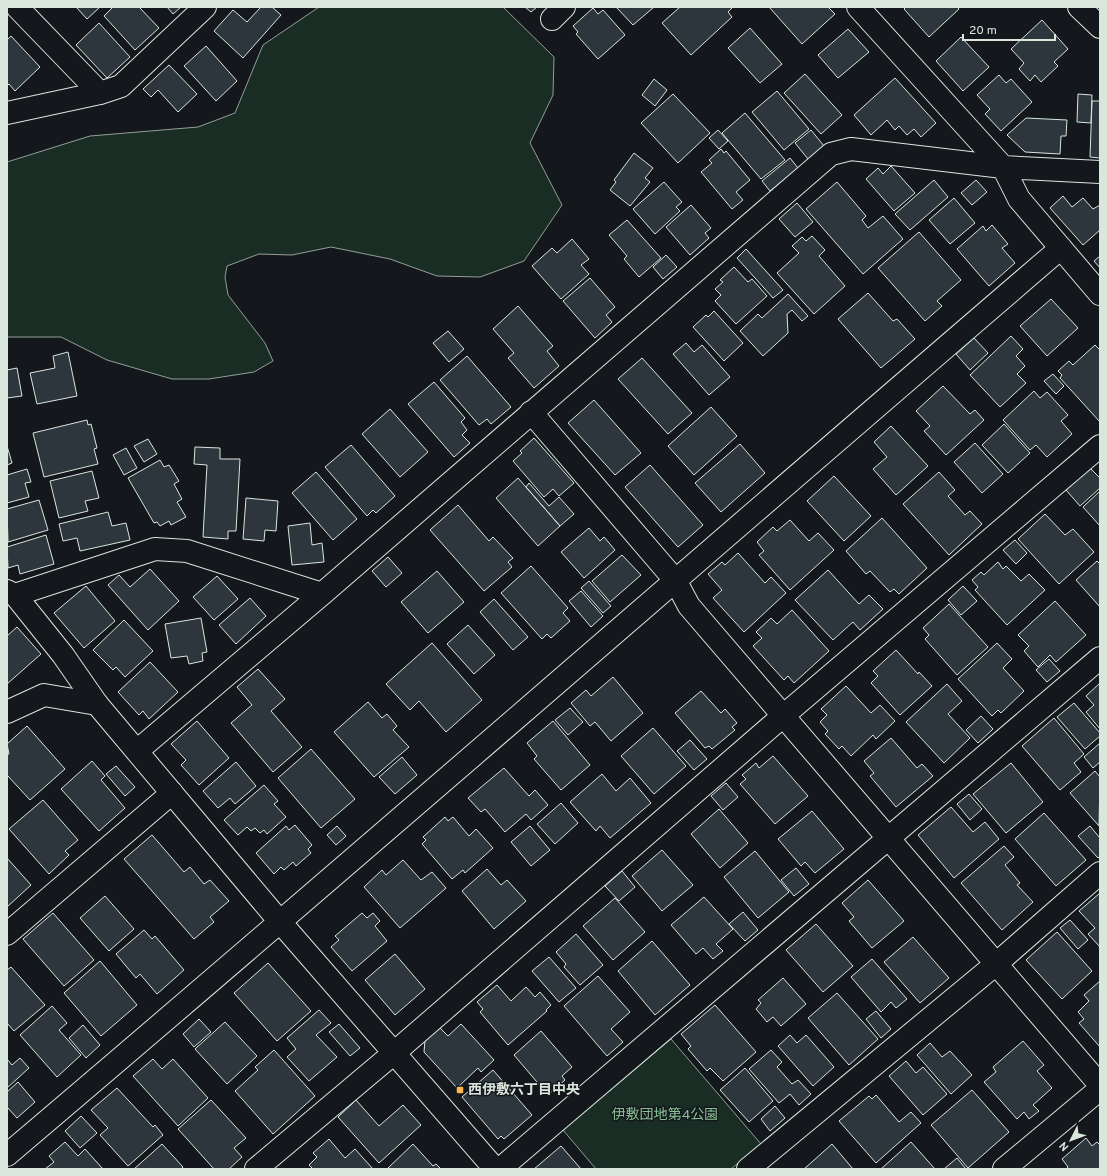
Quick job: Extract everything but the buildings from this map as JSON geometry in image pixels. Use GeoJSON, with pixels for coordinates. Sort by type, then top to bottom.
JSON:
{"type":"FeatureCollection","features":[{"type":"Feature","properties":{"kind":"street"},"geometry":{"type":"LineString","coordinates":[[17,7],[100,94]]}},
{"type":"Feature","properties":{"kind":"street"},"geometry":{"type":"LineString","coordinates":[[7,113],[100,94],[121,86],[205,7]]}},
{"type":"Feature","properties":{"kind":"street"},"geometry":{"type":"LineString","coordinates":[[858,7],[1003,167],[1019,199],[1100,294]]}},
{"type":"Feature","properties":{"kind":"street"},"geometry":{"type":"LineString","coordinates":[[1080,7],[1100,27]]}},
{"type":"Feature","properties":{"kind":"street"},"geometry":{"type":"LineString","coordinates":[[137,751],[322,594],[831,154],[851,149],[1003,167],[1100,172]]}},
{"type":"Feature","properties":{"kind":"street"},"geometry":{"type":"LineString","coordinates":[[7,1155],[281,923],[674,580],[1061,248]]}},
{"type":"Feature","properties":{"kind":"street"},"geometry":{"type":"LineString","coordinates":[[531,412],[674,580],[688,606],[889,837],[1100,1085]]}},
{"type":"Feature","properties":{"kind":"street"},"geometry":{"type":"LineString","coordinates":[[256,1169],[394,1053],[783,716],[1100,446]]}},
{"type":"Feature","properties":{"kind":"street"},"geometry":{"type":"LineString","coordinates":[[322,594],[187,551],[155,549],[11,593],[63,655],[97,704],[281,923],[495,1169]]}},
{"type":"Feature","properties":{"kind":"street"},"geometry":{"type":"LineString","coordinates":[[500,1169],[1100,658]]}},
{"type":"Feature","properties":{"kind":"street"},"geometry":{"type":"LineString","coordinates":[[7,712],[44,695],[97,704]]}},
{"type":"Feature","properties":{"kind":"street"},"geometry":{"type":"LineString","coordinates":[[7,934],[172,793]]}},
{"type":"Feature","properties":{"kind":"street"},"geometry":{"type":"LineString","coordinates":[[748,1169],[996,964],[1100,873]]}},
{"type":"Feature","properties":{"kind":"street"},"geometry":{"type":"LineString","coordinates":[[1004,1169],[1100,1089]]}},
{"type":"Feature","properties":{"kind":"green space"},"geometry":{"type":"Polygon","coordinates":[[[319,7],[503,7],[554,57],[553,95],[530,143],[562,205],[524,261],[480,277],[437,276],[390,259],[331,247],[292,255],[259,254],[227,266],[225,277],[228,295],[265,343],[273,361],[254,372],[209,379],[172,379],[107,360],[61,337],[7,337],[7,162],[90,136],[198,127],[235,113],[263,45],[319,7]]]}},
{"type":"Feature","properties":{"kind":"green space","name":"伊敷団地第4公園"},"geometry":{"type":"Polygon","coordinates":[[[671,1039],[761,1144],[731,1169],[596,1169],[563,1130],[671,1039]]]}},
{"type":"Feature","properties":{"kind":"place","name":"西伊敷六丁目中央"},"geometry":{"type":"Point","coordinates":[460,1090]}}]}
